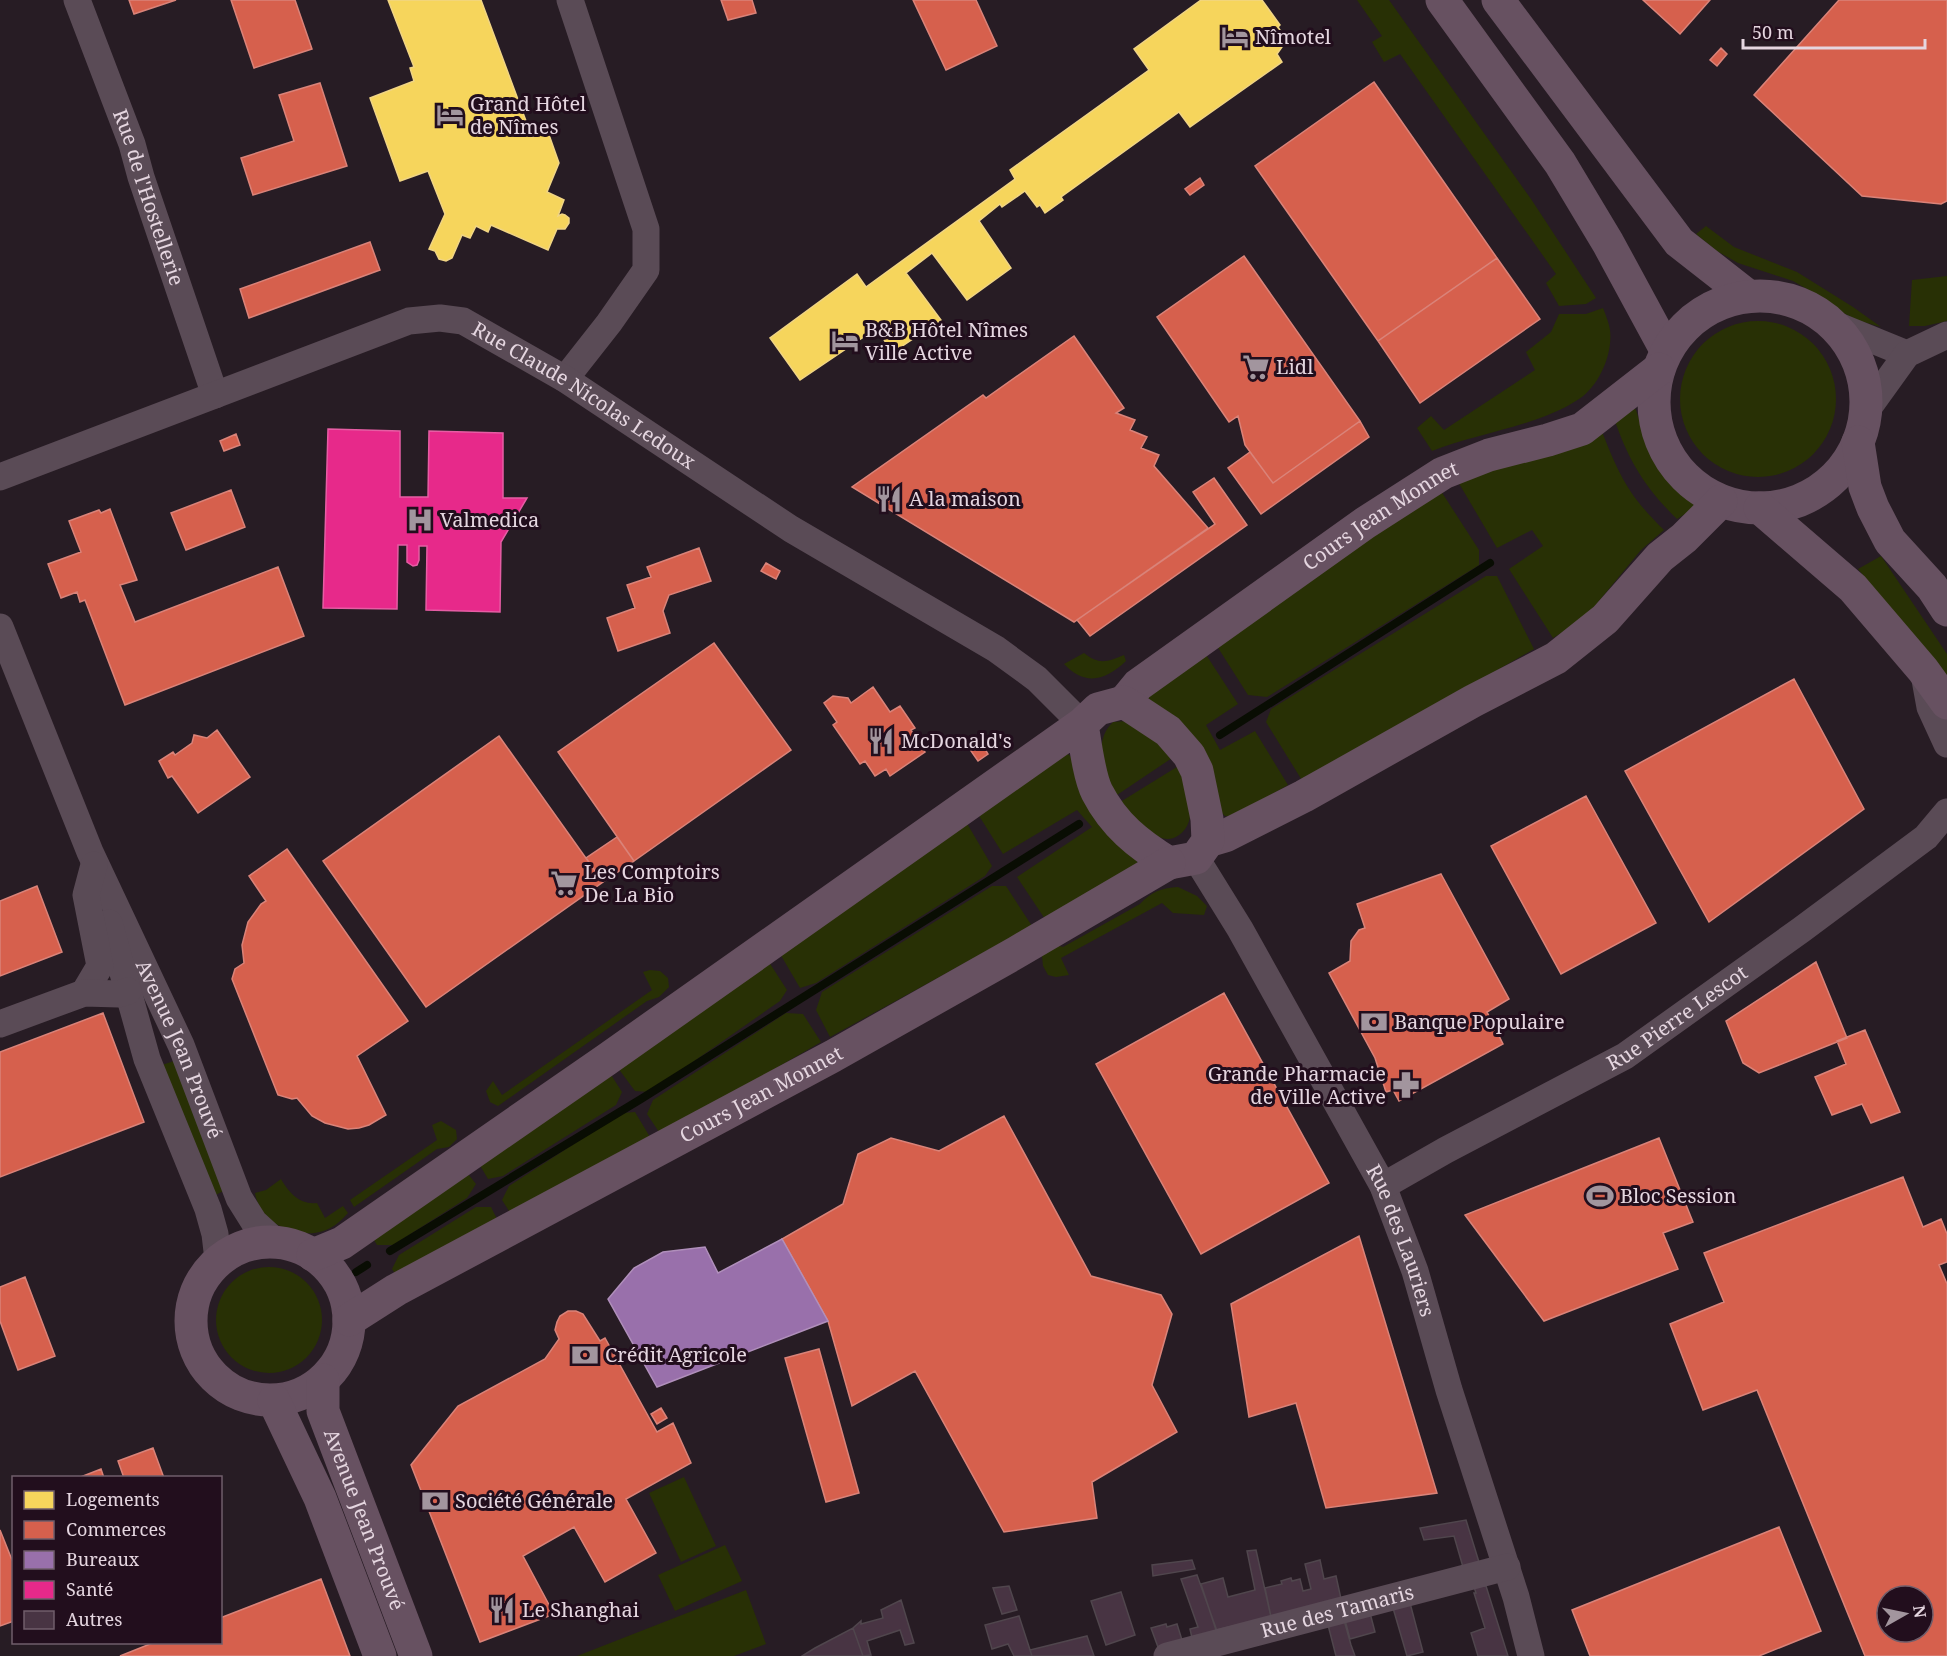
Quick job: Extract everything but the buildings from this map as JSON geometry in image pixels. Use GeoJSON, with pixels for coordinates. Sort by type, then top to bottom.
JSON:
{"type":"FeatureCollection","features":[{"type":"Feature","properties":{"kind":"main road"},"geometry":{"type":"LineString","coordinates":[[1442,0],[1560,163],[1608,243],[1663,360]]}},
{"type":"Feature","properties":{"kind":"main road"},"geometry":{"type":"LineString","coordinates":[[1498,0],[1679,242],[1748,296]]}},
{"type":"Feature","properties":{"kind":"main road"},"geometry":{"type":"LineString","coordinates":[[1748,296],[1778,296],[1806,306],[1831,323],[1846,340],[1857,359],[1865,385],[1866,411],[1858,442],[1848,460],[1835,477],[1819,490],[1801,500],[1781,506],[1760,508],[1740,506],[1721,501],[1704,492],[1674,465],[1664,448],[1654,405],[1663,360],[1688,323],[1715,304],[1748,296]]}},
{"type":"Feature","properties":{"kind":"main road","name":"Cours Jean Monnet"},"geometry":{"type":"LineString","coordinates":[[1124,702],[1138,685],[1365,523],[1430,481],[1443,473],[1490,455],[1582,429],[1663,360]]}},
{"type":"Feature","properties":{"kind":"main road"},"geometry":{"type":"LineString","coordinates":[[1858,442],[1865,487],[1890,540],[1932,587],[1947,610]]}},
{"type":"Feature","properties":{"kind":"main road","name":"Cours Jean Monnet"},"geometry":{"type":"LineString","coordinates":[[349,1320],[396,1290],[842,1051],[1191,854],[1304,796],[1473,700],[1556,658],[1605,619],[1660,557],[1684,538],[1721,501]]}},
{"type":"Feature","properties":{"kind":"main road"},"geometry":{"type":"LineString","coordinates":[[1760,508],[1853,588],[1923,670],[1947,703]]}},
{"type":"Feature","properties":{"kind":"main road"},"geometry":{"type":"LineString","coordinates":[[313,1255],[342,1243],[606,1060],[1082,724],[1098,709],[1124,702],[1168,731],[1189,755],[1197,771],[1207,819],[1191,854],[1148,850],[1121,828],[1096,791],[1082,724]]}},
{"type":"Feature","properties":{"kind":"main road"},"geometry":{"type":"LineString","coordinates":[[276,1242],[295,1246],[313,1255],[332,1272],[344,1294],[349,1320],[346,1342],[337,1363],[323,1380],[300,1395],[274,1401],[249,1398],[227,1388],[209,1372],[196,1351],[190,1327],[193,1302],[202,1279],[218,1260],[236,1249],[255,1243],[276,1242]]}},
{"type":"Feature","properties":{"kind":"main road","name":"Avenue Jean Prouvé"},"geometry":{"type":"LineString","coordinates":[[323,1380],[323,1411],[416,1656]]}},
{"type":"Feature","properties":{"kind":"main road","name":"Avenue Jean Prouvé"},"geometry":{"type":"LineString","coordinates":[[274,1401],[320,1498],[380,1656]]}},
{"type":"Feature","properties":{"kind":"street","name":"Rue de l'Hostellerie"},"geometry":{"type":"LineString","coordinates":[[77,0],[132,144],[215,395]]}},
{"type":"Feature","properties":{"kind":"street"},"geometry":{"type":"LineString","coordinates":[[566,379],[646,270],[646,229],[570,0]]}},
{"type":"Feature","properties":{"kind":"street","name":"Rue Claude Nicolas Ledoux"},"geometry":{"type":"LineString","coordinates":[[0,477],[409,321],[440,318],[463,321],[566,379],[791,529],[996,649],[1037,679],[1082,724]]}},
{"type":"Feature","properties":{"kind":"street"},"geometry":{"type":"LineString","coordinates":[[1831,323],[1907,354]]}},
{"type":"Feature","properties":{"kind":"street"},"geometry":{"type":"LineString","coordinates":[[1866,411],[1907,354],[1947,335]]}},
{"type":"Feature","properties":{"kind":"street","name":"Avenue Jean Prouvé"},"geometry":{"type":"LineString","coordinates":[[0,627],[92,859],[181,1045],[239,1198],[255,1222],[276,1242]]}},
{"type":"Feature","properties":{"kind":"street"},"geometry":{"type":"LineString","coordinates":[[1923,670],[1930,707],[1947,744]]}},
{"type":"Feature","properties":{"kind":"street","name":"Rue Pierre Lescot"},"geometry":{"type":"LineString","coordinates":[[1383,1186],[1446,1150],[1625,1056],[1917,844],[1947,812]]}},
{"type":"Feature","properties":{"kind":"street","name":"Rue des Lauriers"},"geometry":{"type":"LineString","coordinates":[[1191,854],[1240,929],[1383,1186],[1415,1271],[1449,1390],[1507,1567],[1531,1656]]}},
{"type":"Feature","properties":{"kind":"street"},"geometry":{"type":"LineString","coordinates":[[84,993],[100,966],[86,895],[92,859]]}},
{"type":"Feature","properties":{"kind":"street","name":"Avenue Jean Prouvé"},"geometry":{"type":"LineString","coordinates":[[92,859],[147,1059],[208,1209],[215,1234],[218,1260]]}},
{"type":"Feature","properties":{"kind":"street"},"geometry":{"type":"LineString","coordinates":[[0,1024],[84,993],[119,994],[128,991]]}},
{"type":"Feature","properties":{"kind":"street","name":"Rue des Tamaris"},"geometry":{"type":"LineString","coordinates":[[1167,1656],[1507,1567]]}},
{"type":"Feature","properties":{"kind":"green space"},"geometry":{"type":"Polygon","coordinates":[[[1357,0],[1389,0],[1531,199],[1596,298],[1586,304],[1559,306],[1546,283],[1556,274],[1400,54],[1384,62],[1372,42],[1382,36],[1357,0]]]}},
{"type":"Feature","properties":{"kind":"green space"},"geometry":{"type":"Polygon","coordinates":[[[1706,226],[1734,247],[1797,272],[1881,327],[1860,321],[1839,311],[1793,281],[1738,263],[1717,251],[1696,234],[1706,226]]]}},
{"type":"Feature","properties":{"kind":"green space"},"geometry":{"type":"Polygon","coordinates":[[[1947,276],[1947,321],[1925,326],[1909,326],[1912,280],[1947,276]]]}},
{"type":"Feature","properties":{"kind":"green space"},"geometry":{"type":"Polygon","coordinates":[[[1603,308],[1610,330],[1607,359],[1593,386],[1579,399],[1527,423],[1432,451],[1417,428],[1431,416],[1444,430],[1535,370],[1526,352],[1551,332],[1559,314],[1586,314],[1603,308]]]}},
{"type":"Feature","properties":{"kind":"green space"},"geometry":{"type":"Polygon","coordinates":[[[1758,321],[1788,327],[1813,344],[1830,369],[1836,399],[1830,429],[1813,454],[1788,471],[1758,477],[1728,471],[1703,454],[1686,429],[1680,399],[1686,369],[1703,344],[1728,327],[1758,321]]]}},
{"type":"Feature","properties":{"kind":"green space"},"geometry":{"type":"Polygon","coordinates":[[[1632,406],[1636,410],[1641,426],[1660,463],[1676,484],[1698,506],[1677,519],[1639,473],[1619,433],[1614,418],[1632,406]]]}},
{"type":"Feature","properties":{"kind":"green space"},"geometry":{"type":"Polygon","coordinates":[[[1601,429],[1626,484],[1664,530],[1641,550],[1594,607],[1576,624],[1553,638],[1509,569],[1543,546],[1532,530],[1497,548],[1457,480],[1601,429]]]}},
{"type":"Feature","properties":{"kind":"green space"},"geometry":{"type":"Polygon","coordinates":[[[1439,488],[1479,550],[1479,565],[1267,697],[1248,695],[1215,643],[1439,488]]]}},
{"type":"Feature","properties":{"kind":"green space"},"geometry":{"type":"Polygon","coordinates":[[[1881,556],[1947,654],[1947,679],[1858,569],[1881,556]]]}},
{"type":"Feature","properties":{"kind":"green space"},"geometry":{"type":"Polygon","coordinates":[[[1486,576],[1497,576],[1534,649],[1303,782],[1266,722],[1271,709],[1486,576]]]}},
{"type":"Feature","properties":{"kind":"green space"},"geometry":{"type":"Polygon","coordinates":[[[1203,650],[1238,704],[1206,725],[1220,750],[1255,731],[1288,785],[1233,816],[1225,816],[1219,810],[1148,699],[1151,687],[1203,650]]]}},
{"type":"Feature","properties":{"kind":"green space"},"geometry":{"type":"Polygon","coordinates":[[[1084,653],[1099,661],[1124,655],[1126,661],[1103,677],[1087,678],[1080,676],[1064,664],[1084,653]]]}},
{"type":"Feature","properties":{"kind":"green space"},"geometry":{"type":"Polygon","coordinates":[[[1128,721],[1175,756],[1111,799],[1102,759],[1103,739],[1106,730],[1113,722],[1128,721]]]}},
{"type":"Feature","properties":{"kind":"green space"},"geometry":{"type":"Polygon","coordinates":[[[1065,752],[1073,758],[1083,796],[1097,823],[1136,858],[1138,867],[1045,919],[1017,877],[1092,827],[1077,810],[1003,854],[976,811],[1065,752]]]}},
{"type":"Feature","properties":{"kind":"green space"},"geometry":{"type":"Polygon","coordinates":[[[1180,765],[1190,802],[1189,821],[1186,829],[1179,835],[1171,839],[1163,838],[1147,829],[1117,804],[1180,765]]]}},
{"type":"Feature","properties":{"kind":"green space"},"geometry":{"type":"Polygon","coordinates":[[[965,820],[992,866],[985,876],[816,983],[800,988],[779,952],[965,820]]]}},
{"type":"Feature","properties":{"kind":"green space"},"geometry":{"type":"Polygon","coordinates":[[[992,886],[1006,886],[1032,926],[830,1037],[816,1010],[822,992],[992,886]]]}},
{"type":"Feature","properties":{"kind":"green space"},"geometry":{"type":"Polygon","coordinates":[[[1178,887],[1197,896],[1207,906],[1204,915],[1173,913],[1162,903],[1061,958],[1069,975],[1056,977],[1048,975],[1043,966],[1042,956],[1055,945],[1063,947],[1140,904],[1153,893],[1178,887]]]}},
{"type":"Feature","properties":{"kind":"green space"},"geometry":{"type":"Polygon","coordinates":[[[767,959],[787,990],[780,1001],[650,1092],[635,1091],[615,1064],[767,959]]]}},
{"type":"Feature","properties":{"kind":"green space"},"geometry":{"type":"Polygon","coordinates":[[[660,971],[668,978],[669,987],[659,997],[647,1001],[498,1106],[490,1102],[486,1091],[493,1081],[502,1095],[652,990],[643,972],[660,971]]]}},
{"type":"Feature","properties":{"kind":"green space"},"geometry":{"type":"Polygon","coordinates":[[[786,1013],[803,1014],[821,1042],[661,1135],[647,1114],[653,1100],[786,1013]]]}},
{"type":"Feature","properties":{"kind":"green space"},"geometry":{"type":"Polygon","coordinates":[[[174,1061],[227,1189],[212,1197],[162,1065],[174,1061]]]}},
{"type":"Feature","properties":{"kind":"green space"},"geometry":{"type":"Polygon","coordinates":[[[608,1070],[622,1092],[616,1105],[503,1176],[488,1179],[478,1162],[608,1070]]]}},
{"type":"Feature","properties":{"kind":"green space"},"geometry":{"type":"Polygon","coordinates":[[[635,1112],[650,1137],[511,1214],[502,1200],[509,1186],[622,1113],[635,1112]]]}},
{"type":"Feature","properties":{"kind":"green space"},"geometry":{"type":"Polygon","coordinates":[[[441,1121],[456,1130],[457,1139],[449,1147],[437,1149],[354,1207],[350,1200],[437,1140],[432,1125],[441,1121]]]}},
{"type":"Feature","properties":{"kind":"green space"},"geometry":{"type":"Polygon","coordinates":[[[465,1170],[476,1184],[467,1198],[393,1245],[377,1245],[371,1235],[465,1170]]]}},
{"type":"Feature","properties":{"kind":"green space"},"geometry":{"type":"Polygon","coordinates":[[[281,1179],[300,1200],[317,1203],[325,1218],[343,1206],[348,1213],[332,1227],[315,1233],[293,1231],[282,1227],[264,1213],[255,1193],[266,1190],[281,1179]]]}},
{"type":"Feature","properties":{"kind":"green space"},"geometry":{"type":"Polygon","coordinates":[[[476,1207],[491,1207],[498,1221],[398,1278],[392,1269],[399,1255],[476,1207]]]}},
{"type":"Feature","properties":{"kind":"green space"},"geometry":{"type":"Polygon","coordinates":[[[269,1267],[289,1271],[307,1282],[318,1300],[322,1320],[318,1340],[307,1358],[289,1369],[269,1373],[249,1369],[231,1358],[220,1340],[216,1320],[220,1300],[231,1282],[249,1271],[269,1267]]]}},
{"type":"Feature","properties":{"kind":"green space"},"geometry":{"type":"Polygon","coordinates":[[[684,1477],[716,1546],[681,1562],[649,1493],[684,1477]]]}},
{"type":"Feature","properties":{"kind":"green space"},"geometry":{"type":"Polygon","coordinates":[[[725,1545],[742,1581],[675,1611],[658,1575],[725,1545]]]}},
{"type":"Feature","properties":{"kind":"green space"},"geometry":{"type":"Polygon","coordinates":[[[746,1590],[766,1644],[734,1656],[577,1656],[746,1590]]]}},
{"type":"Feature","properties":{"kind":"waterway"},"geometry":{"type":"LineString","coordinates":[[1220,735],[1490,563]]}},
{"type":"Feature","properties":{"kind":"waterway"},"geometry":{"type":"LineString","coordinates":[[390,1251],[641,1099],[1079,824]]}},
{"type":"Feature","properties":{"kind":"waterway"},"geometry":{"type":"LineString","coordinates":[[356,1272],[367,1265]]}},
{"type":"Feature","properties":{"kind":"place","name":"Nîmotel"},"geometry":{"type":"Point","coordinates":[1235,37]}},
{"type":"Feature","properties":{"kind":"place","name":"Grand Hôtel de Nîmes"},"geometry":{"type":"Point","coordinates":[450,115]}},
{"type":"Feature","properties":{"kind":"place","name":"B&B Hôtel Nîmes Ville Active"},"geometry":{"type":"Point","coordinates":[845,341]}},
{"type":"Feature","properties":{"kind":"place","name":"Lidl"},"geometry":{"type":"Point","coordinates":[1256,367]}},
{"type":"Feature","properties":{"kind":"place","name":"A la maison"},"geometry":{"type":"Point","coordinates":[889,499]}},
{"type":"Feature","properties":{"kind":"place","name":"Valmedica"},"geometry":{"type":"Point","coordinates":[420,520]}},
{"type":"Feature","properties":{"kind":"place","name":"McDonald's"},"geometry":{"type":"Point","coordinates":[881,741]}},
{"type":"Feature","properties":{"kind":"place","name":"Les Comptoirs De La Bio"},"geometry":{"type":"Point","coordinates":[564,883]}},
{"type":"Feature","properties":{"kind":"place","name":"Banque Populaire"},"geometry":{"type":"Point","coordinates":[1374,1022]}},
{"type":"Feature","properties":{"kind":"place","name":"Grande Pharmacie de Ville Active"},"geometry":{"type":"Point","coordinates":[1406,1085]}},
{"type":"Feature","properties":{"kind":"place","name":"Bloc Session"},"geometry":{"type":"Point","coordinates":[1600,1196]}},
{"type":"Feature","properties":{"kind":"place","name":"Crédit Agricole"},"geometry":{"type":"Point","coordinates":[585,1355]}},
{"type":"Feature","properties":{"kind":"place","name":"Société Générale"},"geometry":{"type":"Point","coordinates":[435,1501]}},
{"type":"Feature","properties":{"kind":"place","name":"Le Shanghai"},"geometry":{"type":"Point","coordinates":[502,1610]}}]}
